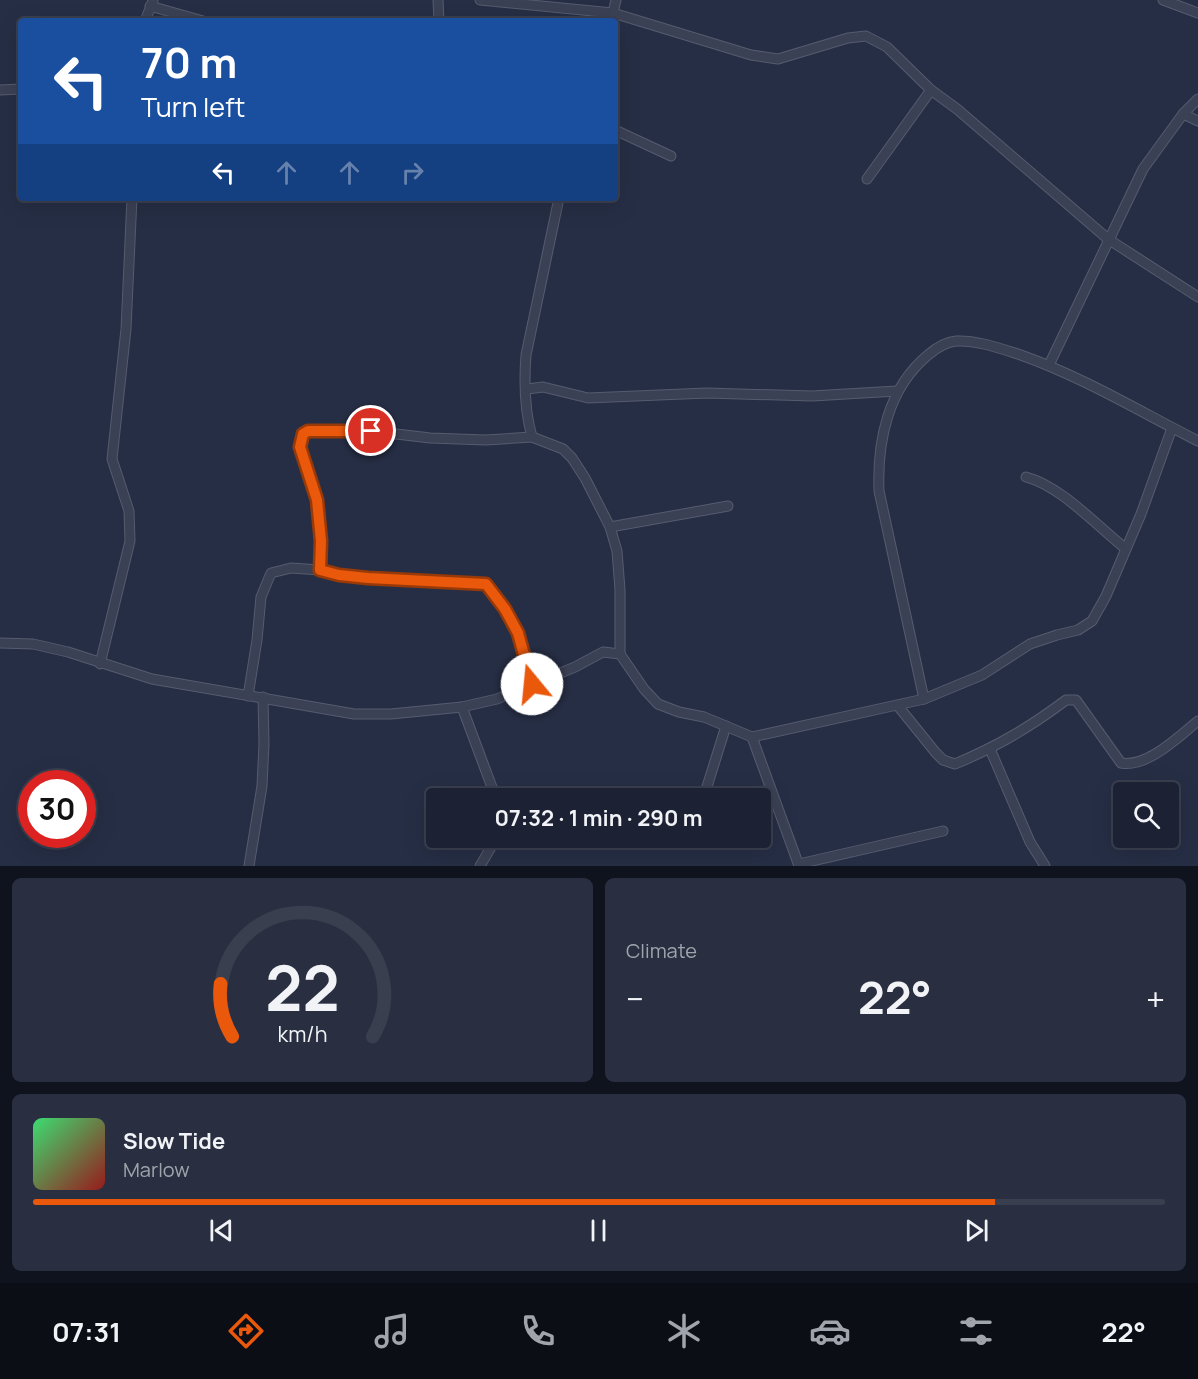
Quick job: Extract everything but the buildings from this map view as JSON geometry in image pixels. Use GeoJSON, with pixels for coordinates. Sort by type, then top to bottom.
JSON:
{"type":"FeatureCollection","features":[{"type":"Feature","properties":{"kind":"street"},"geometry":{"type":"LineString","coordinates":[[438,0],[439,18]]}},
{"type":"Feature","properties":{"kind":"street"},"geometry":{"type":"LineString","coordinates":[[480,0],[612,17],[616,0]]}},
{"type":"Feature","properties":{"kind":"street"},"geometry":{"type":"LineString","coordinates":[[1163,0],[1198,13]]}},
{"type":"Feature","properties":{"kind":"street"},"geometry":{"type":"LineString","coordinates":[[146,18],[152,3],[194,18]]}},
{"type":"Feature","properties":{"kind":"street"},"geometry":{"type":"LineString","coordinates":[[618,19],[751,55],[778,59],[848,38],[866,36],[887,47],[931,90],[957,109],[1108,239],[1198,297]]}},
{"type":"Feature","properties":{"kind":"street"},"geometry":{"type":"LineString","coordinates":[[0,90],[18,89]]}},
{"type":"Feature","properties":{"kind":"street"},"geometry":{"type":"LineString","coordinates":[[867,179],[931,90]]}},
{"type":"Feature","properties":{"kind":"street"},"geometry":{"type":"LineString","coordinates":[[1049,365],[1143,169],[1183,114],[1198,99]]}},
{"type":"Feature","properties":{"kind":"street"},"geometry":{"type":"LineString","coordinates":[[1183,114],[1198,121]]}},
{"type":"Feature","properties":{"kind":"street"},"geometry":{"type":"LineString","coordinates":[[618,131],[671,156]]}},
{"type":"Feature","properties":{"kind":"street"},"geometry":{"type":"LineString","coordinates":[[100,664],[130,541],[129,511],[112,459],[126,329],[132,201]]}},
{"type":"Feature","properties":{"kind":"street"},"geometry":{"type":"LineString","coordinates":[[532,437],[526,355],[558,201]]}},
{"type":"Feature","properties":{"kind":"street"},"geometry":{"type":"LineString","coordinates":[[924,699],[879,491],[878,472],[888,414],[897,391],[923,359],[937,348],[955,341],[980,343],[1003,349],[1049,365],[1198,441]]}},
{"type":"Feature","properties":{"kind":"street"},"geometry":{"type":"LineString","coordinates":[[527,389],[543,387],[588,398],[707,393],[812,396],[897,391]]}},
{"type":"Feature","properties":{"kind":"street"},"geometry":{"type":"LineString","coordinates":[[320,570],[321,541],[317,500],[300,447],[303,434],[308,431],[371,431],[430,438],[475,440],[532,437],[563,448],[585,478],[610,527],[617,551],[620,590],[620,654],[644,689],[658,704],[679,712],[704,717],[752,736],[924,699],[982,675],[1030,644],[1078,630],[1092,621],[1106,596],[1126,549],[1172,428]]}},
{"type":"Feature","properties":{"kind":"street"},"geometry":{"type":"LineString","coordinates":[[1026,477],[1040,481],[1056,490],[1126,549]]}},
{"type":"Feature","properties":{"kind":"street"},"geometry":{"type":"LineString","coordinates":[[610,527],[728,506]]}},
{"type":"Feature","properties":{"kind":"street"},"geometry":{"type":"LineString","coordinates":[[248,696],[261,597],[271,573],[291,568],[368,578],[486,584],[505,609],[518,633],[532,684]]}},
{"type":"Feature","properties":{"kind":"street"},"geometry":{"type":"LineString","coordinates":[[0,643],[33,645],[68,652],[152,679],[354,714],[391,714],[462,707],[497,699],[575,667],[603,652],[620,654]]}},
{"type":"Feature","properties":{"kind":"street"},"geometry":{"type":"LineString","coordinates":[[249,866],[262,786],[263,697]]}},
{"type":"Feature","properties":{"kind":"street"},"geometry":{"type":"LineString","coordinates":[[898,706],[943,760],[955,764],[990,749],[1040,720],[1066,699],[1076,700],[1121,764],[1140,763],[1198,721]]}},
{"type":"Feature","properties":{"kind":"street"},"geometry":{"type":"LineString","coordinates":[[462,707],[492,788]]}},
{"type":"Feature","properties":{"kind":"street"},"geometry":{"type":"LineString","coordinates":[[707,788],[726,726]]}},
{"type":"Feature","properties":{"kind":"street"},"geometry":{"type":"LineString","coordinates":[[752,736],[799,865],[943,831]]}},
{"type":"Feature","properties":{"kind":"street"},"geometry":{"type":"LineString","coordinates":[[990,749],[1030,842],[1045,866]]}},
{"type":"Feature","properties":{"kind":"street"},"geometry":{"type":"LineString","coordinates":[[480,866],[490,848]]}},
{"type":"Feature","properties":{"kind":"route"},"geometry":{"type":"LineString","coordinates":[[371,431],[308,431],[303,434],[300,447],[317,500],[321,541],[320,570],[339,575],[368,578],[486,584],[505,609],[518,633],[521,651],[532,684]]}}]}
